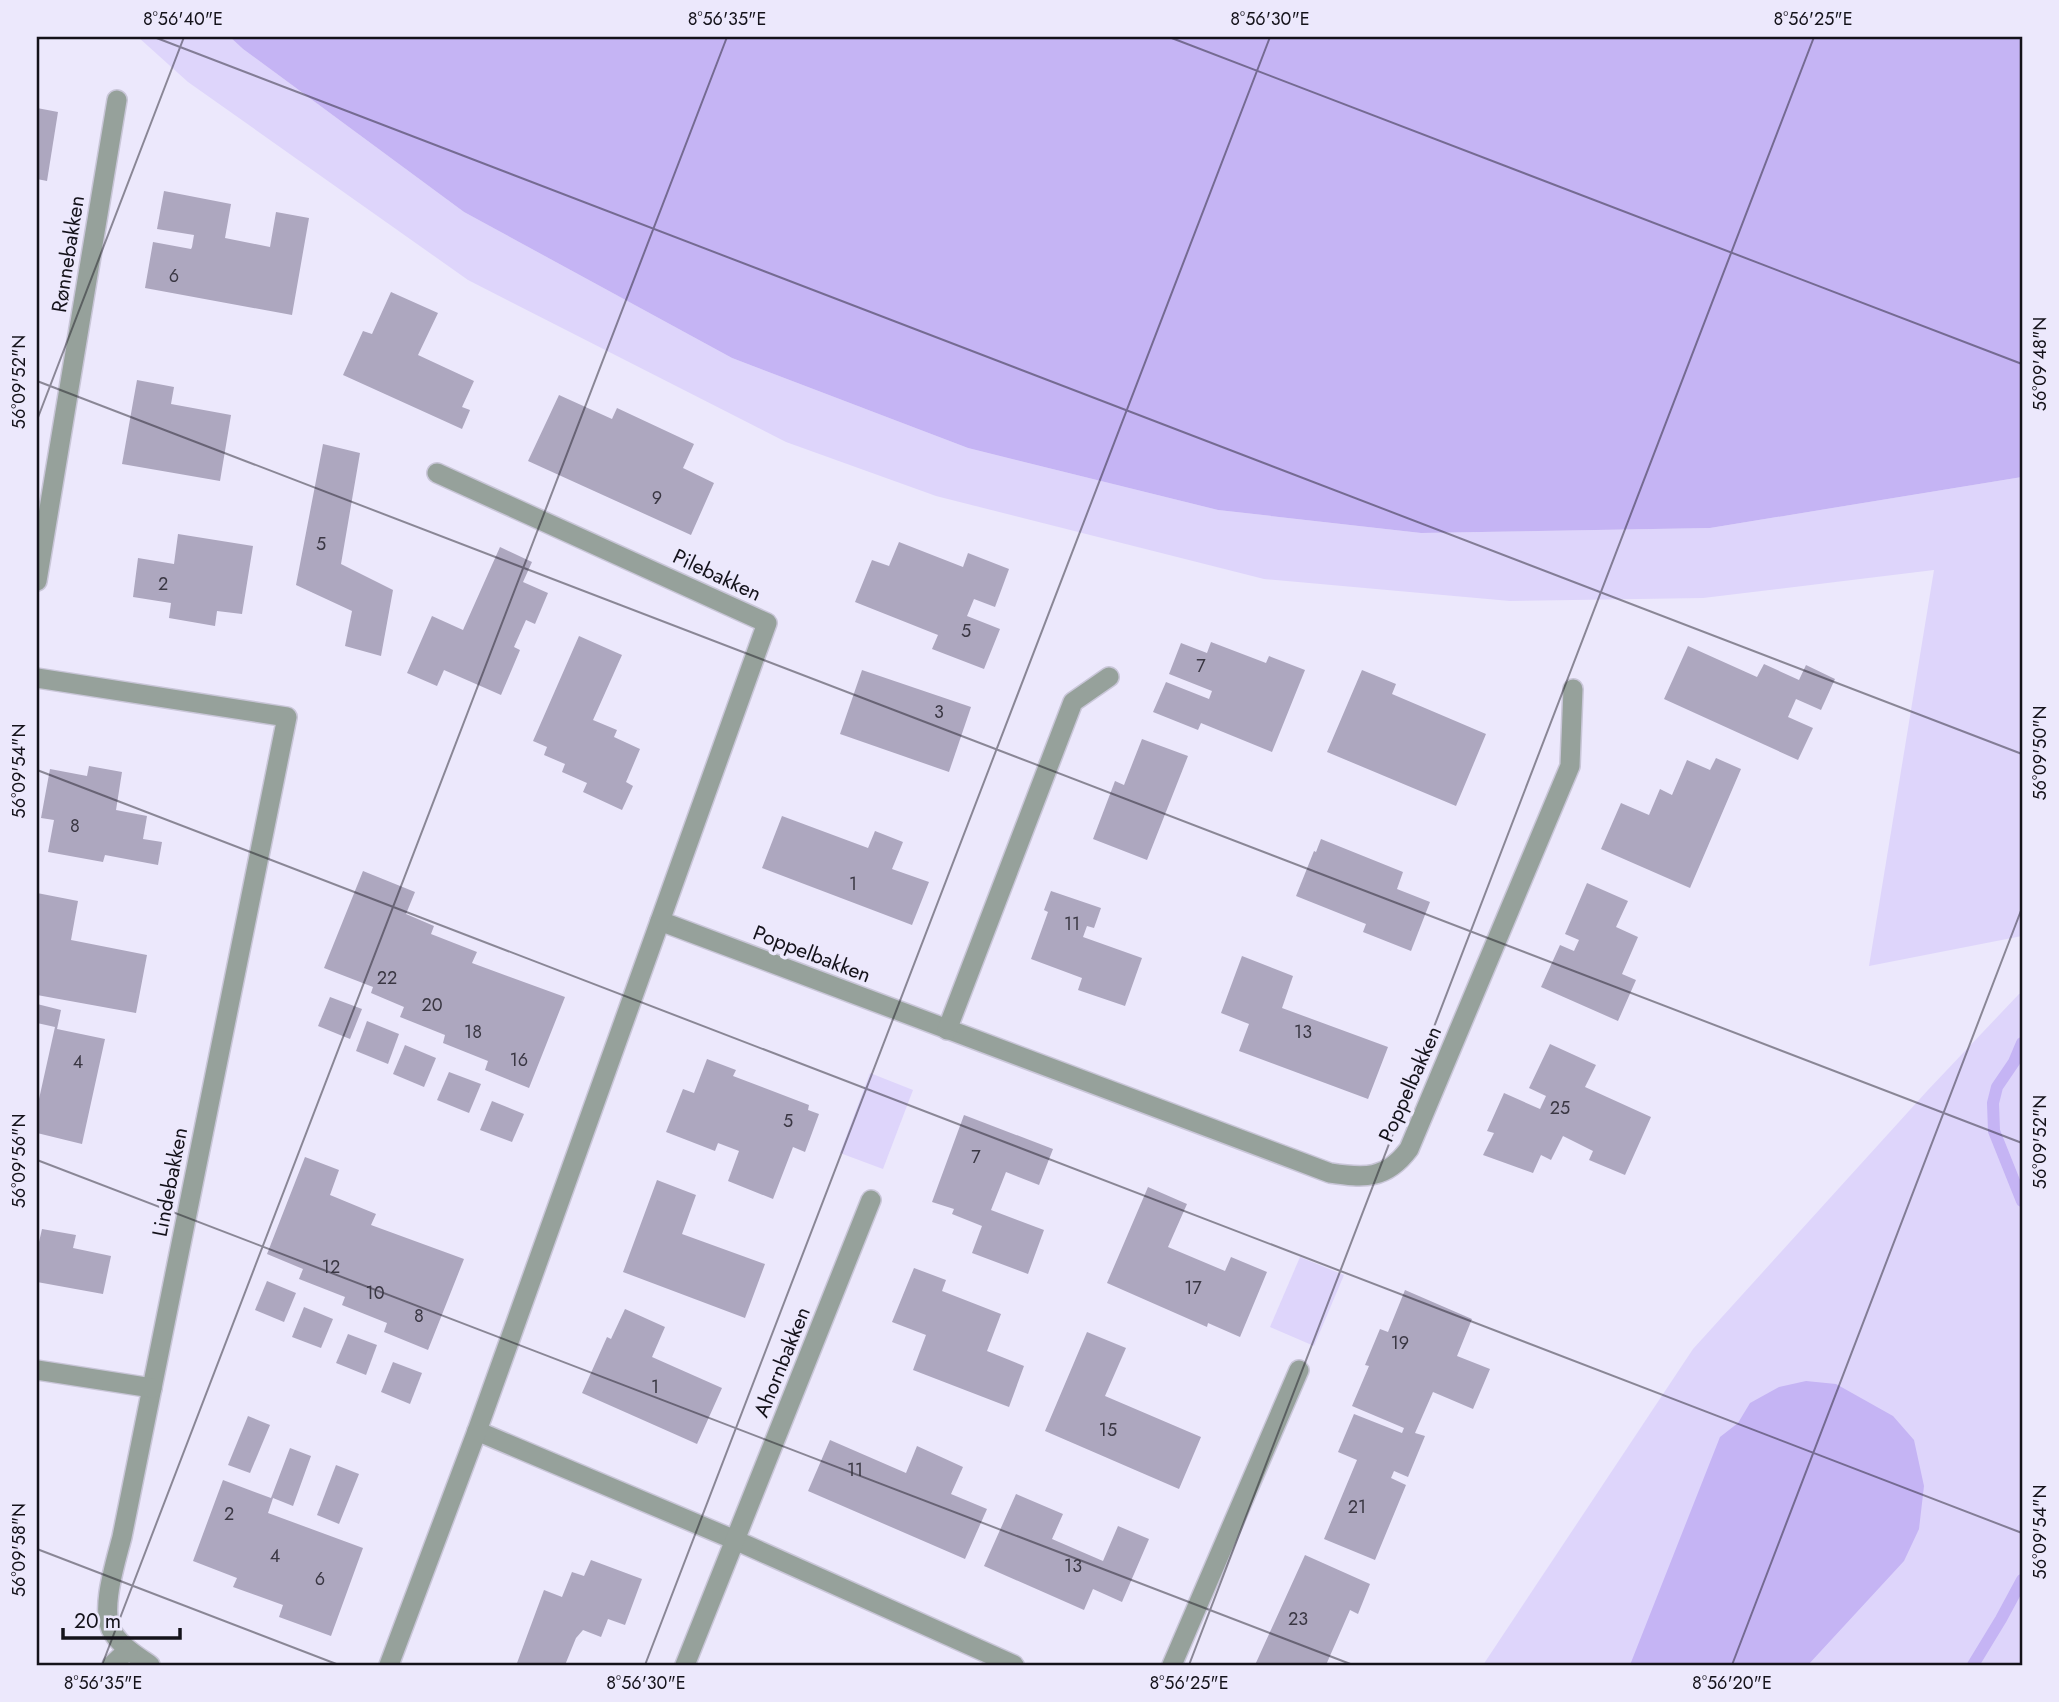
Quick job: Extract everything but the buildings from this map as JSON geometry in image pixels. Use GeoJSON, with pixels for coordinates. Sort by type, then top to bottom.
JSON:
{"type":"FeatureCollection","features":[{"type":"Feature","properties":{"kind":"street","name":"Rønnebakken"},"geometry":{"type":"LineString","coordinates":[[37,581],[117,100]]}},
{"type":"Feature","properties":{"kind":"street","name":"Pilebakken"},"geometry":{"type":"LineString","coordinates":[[437,473],[767,623],[660,921]]}},
{"type":"Feature","properties":{"kind":"street"},"geometry":{"type":"LineString","coordinates":[[947,1030],[1073,702],[1110,677]]}},
{"type":"Feature","properties":{"kind":"street","name":"Lindebakken"},"geometry":{"type":"LineString","coordinates":[[37,678],[287,717],[107,1602],[111,1632],[128,1650],[150,1665]]}},
{"type":"Feature","properties":{"kind":"street","name":"Poppelbakken"},"geometry":{"type":"LineString","coordinates":[[660,921],[1329,1173],[1357,1177],[1387,1171],[1400,1162],[1409,1149],[1570,766],[1573,689]]}},
{"type":"Feature","properties":{"kind":"street"},"geometry":{"type":"LineString","coordinates":[[389,1665],[477,1431],[660,921]]}},
{"type":"Feature","properties":{"kind":"street","name":"Ahornbakken"},"geometry":{"type":"LineString","coordinates":[[685,1665],[871,1200]]}},
{"type":"Feature","properties":{"kind":"street"},"geometry":{"type":"LineString","coordinates":[[37,1370],[152,1388]]}},
{"type":"Feature","properties":{"kind":"street"},"geometry":{"type":"LineString","coordinates":[[1172,1665],[1299,1370]]}},
{"type":"Feature","properties":{"kind":"street"},"geometry":{"type":"LineString","coordinates":[[477,1431],[735,1541],[1014,1665]]}},
{"type":"Feature","properties":{"kind":"street"},"geometry":{"type":"LineString","coordinates":[[112,1665],[128,1650]]}},
{"type":"Feature","properties":{"kind":"shaded area"},"geometry":{"type":"Polygon","coordinates":[[[138,37],[230,37],[464,212],[732,358],[968,448],[1218,510],[1421,533],[1710,528],[2022,477],[2022,936],[1869,966],[1934,570],[1703,598],[1510,601],[1264,579],[936,496],[786,442],[468,280],[188,82],[138,37]]]}},
{"type":"Feature","properties":{"kind":"shaded area"},"geometry":{"type":"Polygon","coordinates":[[[230,37],[2022,37],[2022,477],[1710,528],[1421,533],[1218,510],[968,448],[732,358],[464,212],[230,37]]]}},
{"type":"Feature","properties":{"kind":"shaded area"},"geometry":{"type":"Polygon","coordinates":[[[2022,993],[2022,1665],[1483,1665],[1693,1349],[1928,1090],[2022,993]]]}},
{"type":"Feature","properties":{"kind":"shaded area"},"geometry":{"type":"Polygon","coordinates":[[[870,1073],[913,1090],[883,1169],[840,1153],[870,1073]]]}},
{"type":"Feature","properties":{"kind":"shaded area"},"geometry":{"type":"Polygon","coordinates":[[[1300,1257],[1344,1275],[1314,1346],[1270,1327],[1300,1257]]]}},
{"type":"Feature","properties":{"kind":"shaded area"},"geometry":{"type":"Polygon","coordinates":[[[1806,1381],[1836,1384],[1893,1416],[1914,1440],[1924,1486],[1919,1529],[1904,1561],[1808,1665],[1630,1665],[1720,1437],[1738,1423],[1750,1403],[1779,1387],[1806,1381]]]}},
{"type":"Feature","properties":{"kind":"waterway"},"geometry":{"type":"LineString","coordinates":[[2022,1043],[2014,1062],[1997,1087],[1993,1103],[1994,1131],[2022,1201]]}},
{"type":"Feature","properties":{"kind":"waterway"},"geometry":{"type":"LineString","coordinates":[[1973,1665],[2022,1580]]}}]}
